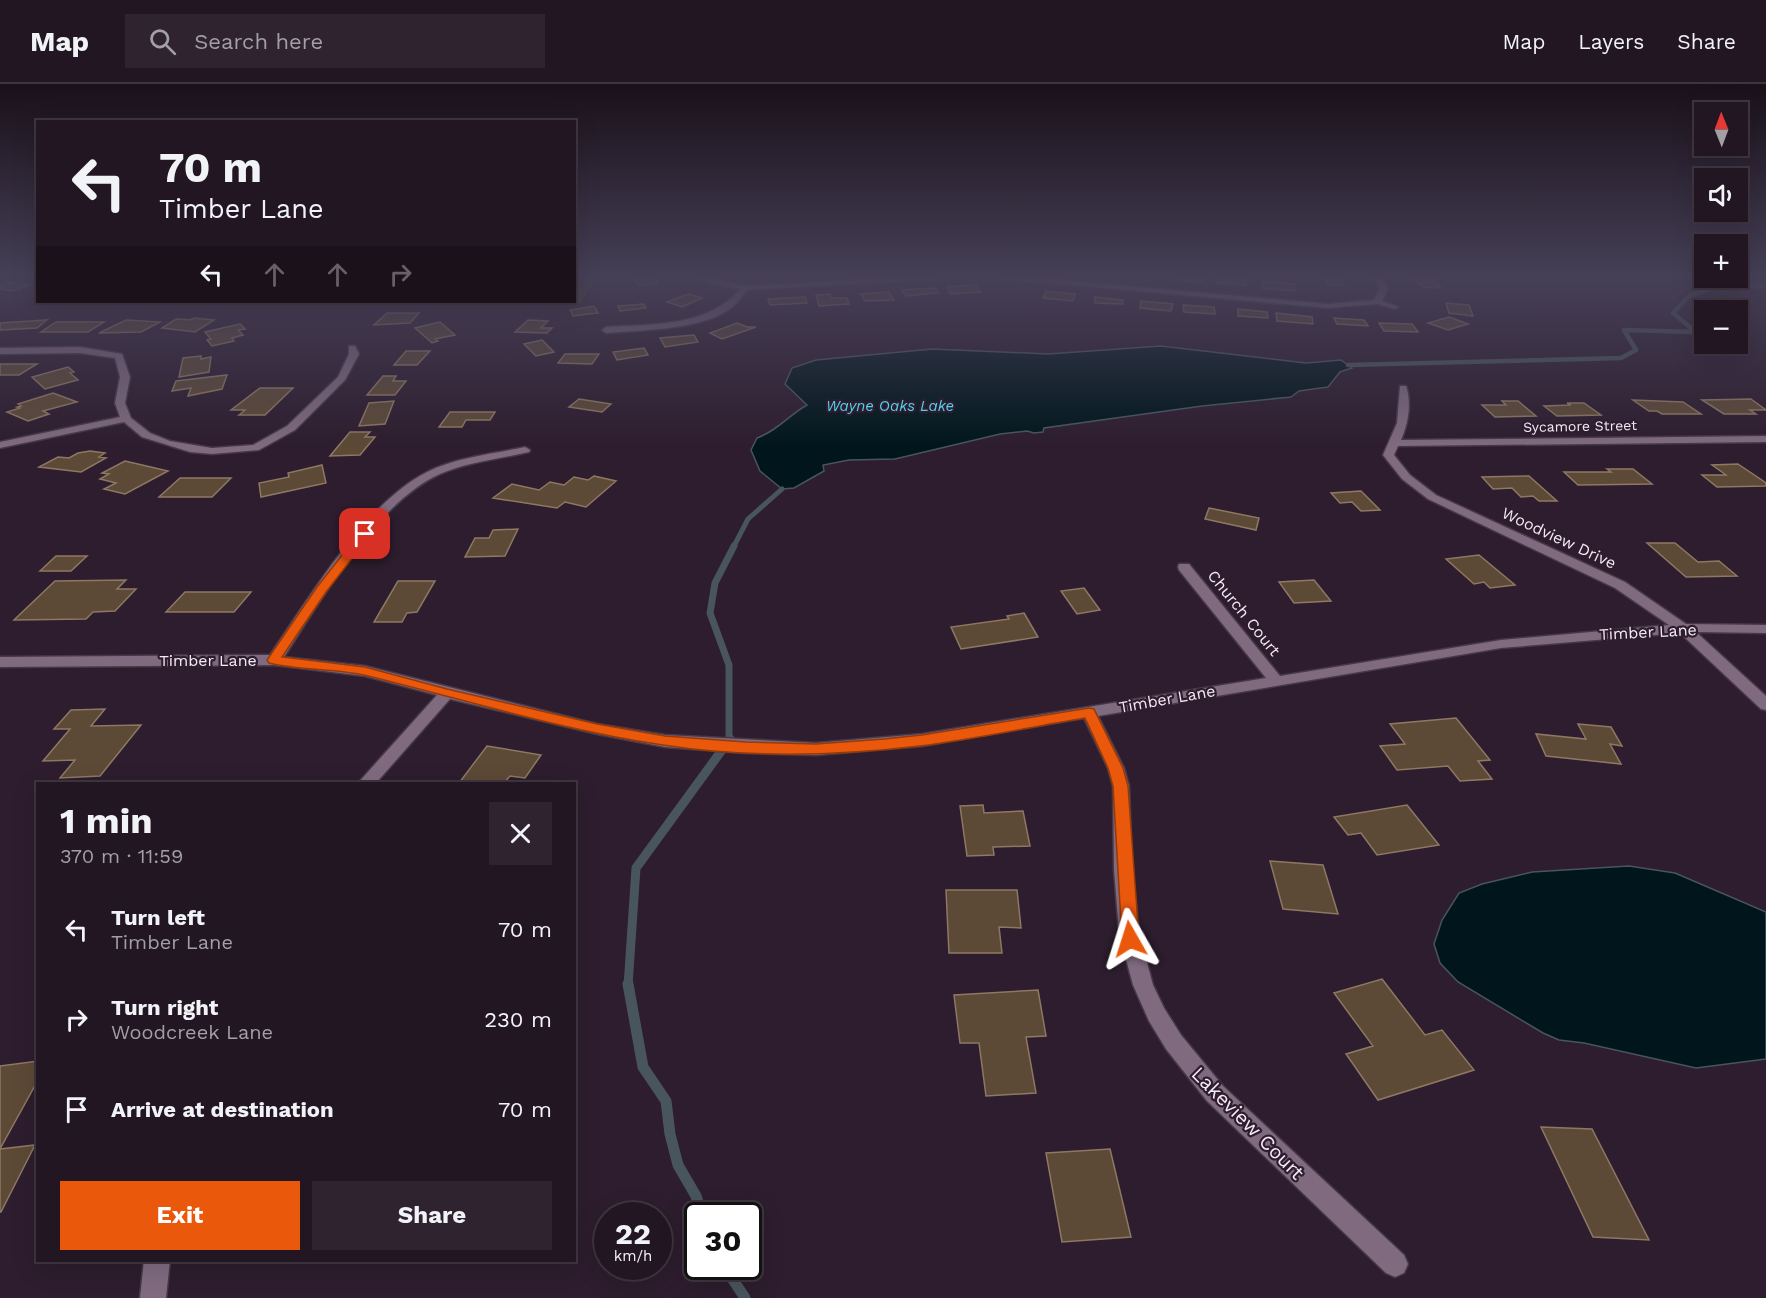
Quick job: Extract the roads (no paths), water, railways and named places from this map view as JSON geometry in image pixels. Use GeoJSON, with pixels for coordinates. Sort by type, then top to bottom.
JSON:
{"type":"FeatureCollection","features":[{"type":"Feature","properties":{"kind":"street"},"geometry":{"type":"LineString","coordinates":[[0,351],[80,350],[119,356],[125,377],[120,403],[126,419],[155,439],[190,449],[212,451],[255,448],[297,424],[342,378],[354,354],[352,348]]}},
{"type":"Feature","properties":{"kind":"street","name":"Woodview Drive"},"geometry":{"type":"LineString","coordinates":[[1402,388],[1404,408],[1402,429],[1388,455],[1406,477],[1432,497],[1607,578],[1683,628],[1766,705]]}},
{"type":"Feature","properties":{"kind":"street"},"geometry":{"type":"LineString","coordinates":[[0,445],[126,419]]}},
{"type":"Feature","properties":{"kind":"street","name":"Sycamore Street"},"geometry":{"type":"LineString","coordinates":[[1395,443],[1766,439]]}},
{"type":"Feature","properties":{"kind":"street"},"geometry":{"type":"LineString","coordinates":[[274,660],[321,590],[389,506],[428,476],[472,462],[525,450]]}},
{"type":"Feature","properties":{"kind":"street","name":"Church Court"},"geometry":{"type":"LineString","coordinates":[[1185,567],[1276,681]]}},
{"type":"Feature","properties":{"kind":"street","name":"Timber Lane"},"geometry":{"type":"LineString","coordinates":[[0,662],[274,660],[365,671],[597,729],[665,741],[743,747],[816,749],[922,740],[1501,644],[1683,628],[1766,629]]}},
{"type":"Feature","properties":{"kind":"street"},"geometry":{"type":"LineString","coordinates":[[367,782],[447,693]]}},
{"type":"Feature","properties":{"kind":"street","name":"Lakeview Court"},"geometry":{"type":"LineString","coordinates":[[1089,712],[1116,768],[1120,786],[1128,924],[1139,973],[1158,1017],[1186,1062],[1216,1097],[1395,1264]]}},
{"type":"Feature","properties":{"kind":"street"},"geometry":{"type":"LineString","coordinates":[[153,1298],[158,1262]]}},
{"type":"Feature","properties":{"kind":"water","name":"Wayne Oaks Lake"},"geometry":{"type":"Polygon","coordinates":[[[1161,346],[1306,363],[1341,360],[1352,368],[1340,372],[1328,387],[1299,391],[1291,397],[1202,406],[1044,428],[1043,432],[1000,434],[895,459],[849,460],[823,465],[824,471],[794,488],[782,489],[760,471],[751,450],[757,438],[771,431],[807,405],[785,384],[792,368],[816,360],[932,349],[1048,354],[1161,346]]]}},
{"type":"Feature","properties":{"kind":"water"},"geometry":{"type":"Polygon","coordinates":[[[1629,866],[1675,873],[1766,912],[1766,1059],[1696,1068],[1584,1043],[1559,1040],[1543,1033],[1458,982],[1440,963],[1434,944],[1442,920],[1459,893],[1482,884],[1532,872],[1629,866]]]}},
{"type":"Feature","properties":{"kind":"waterway"},"geometry":{"type":"LineString","coordinates":[[1348,365],[1621,358],[1636,350],[1626,334]]}},
{"type":"Feature","properties":{"kind":"waterway"},"geometry":{"type":"LineString","coordinates":[[733,548],[748,519],[782,489]]}},
{"type":"Feature","properties":{"kind":"waterway"},"geometry":{"type":"LineString","coordinates":[[729,740],[729,665],[710,613],[715,583],[734,546]]}},
{"type":"Feature","properties":{"kind":"waterway"},"geometry":{"type":"LineString","coordinates":[[628,985],[636,868],[730,739]]}},
{"type":"Feature","properties":{"kind":"waterway"},"geometry":{"type":"LineString","coordinates":[[628,985],[643,1067],[666,1101],[670,1134],[678,1165],[698,1202]]}},
{"type":"Feature","properties":{"kind":"waterway"},"geometry":{"type":"LineString","coordinates":[[733,1280],[745,1298]]}}]}
